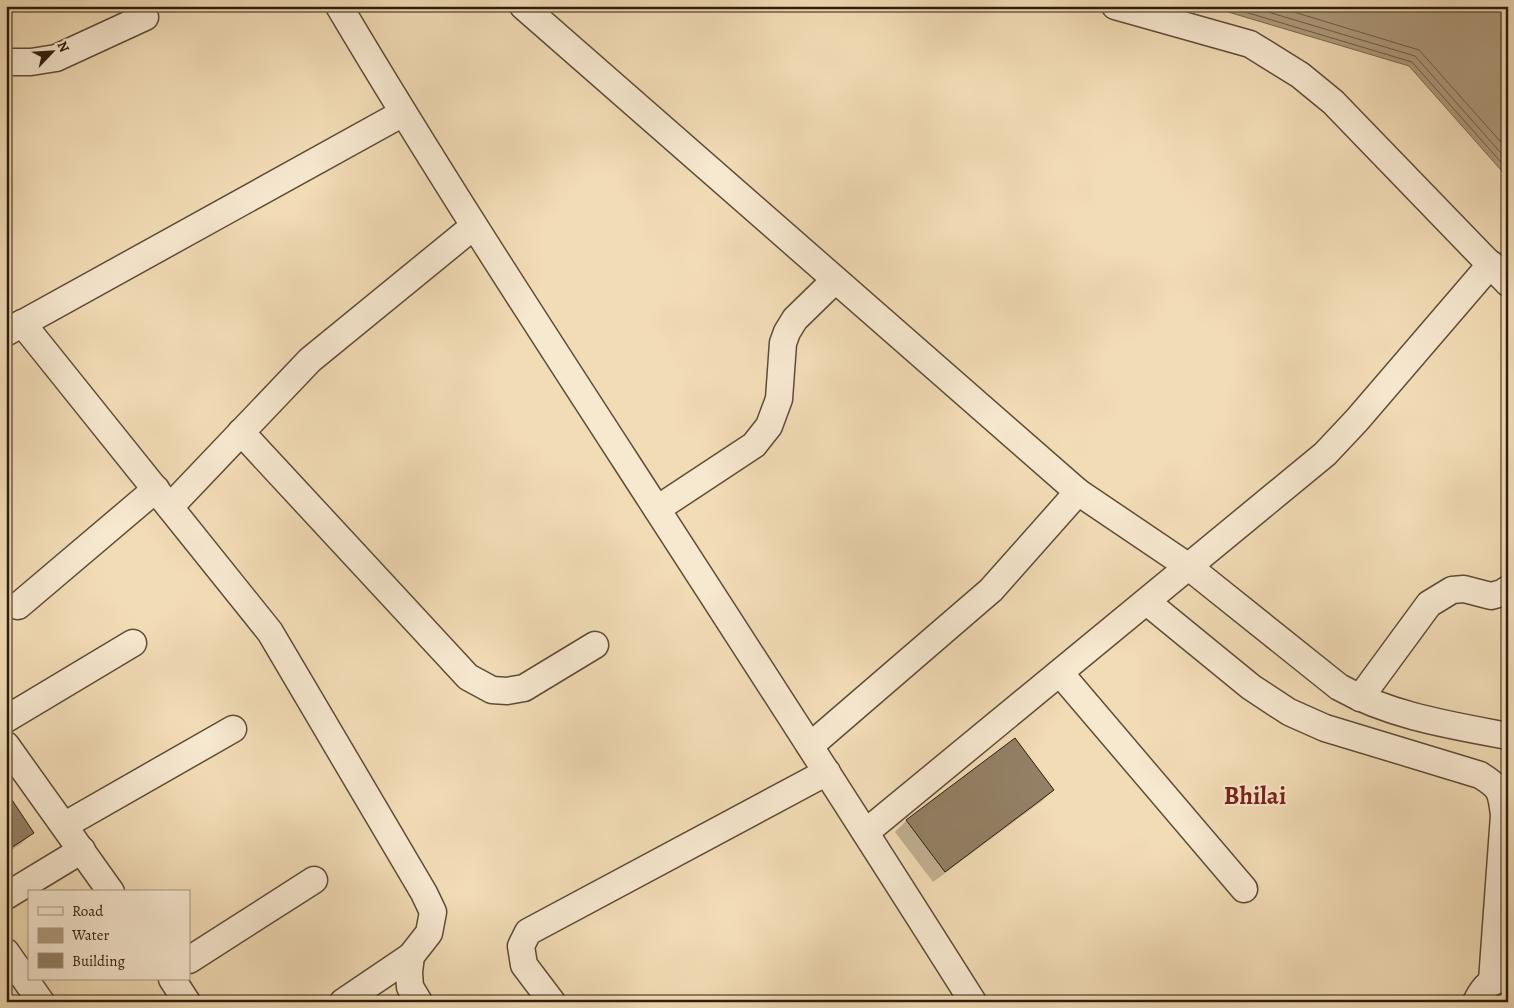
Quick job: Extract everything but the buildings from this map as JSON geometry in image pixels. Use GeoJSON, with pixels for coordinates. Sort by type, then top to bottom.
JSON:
{"type":"FeatureCollection","features":[{"type":"Feature","properties":{"kind":"street"},"geometry":{"type":"LineString","coordinates":[[339,6],[474,226],[866,832],[973,1002]]}},
{"type":"Feature","properties":{"kind":"street"},"geometry":{"type":"LineString","coordinates":[[523,6],[1078,492],[1189,567],[1339,687],[1360,698],[1420,719],[1508,736]]}},
{"type":"Feature","properties":{"kind":"street"},"geometry":{"type":"LineString","coordinates":[[1115,6],[1250,44],[1300,75],[1333,102],[1508,283]]}},
{"type":"Feature","properties":{"kind":"street"},"geometry":{"type":"LineString","coordinates":[[6,62],[31,62],[56,58],[145,17]]}},
{"type":"Feature","properties":{"kind":"street"},"geometry":{"type":"LineString","coordinates":[[343,1002],[411,956],[429,934],[432,912],[424,893],[270,632],[163,498],[14,328],[403,113]]}},
{"type":"Feature","properties":{"kind":"street"},"geometry":{"type":"LineString","coordinates":[[18,606],[163,498],[241,432],[310,360],[474,226]]}},
{"type":"Feature","properties":{"kind":"street"},"geometry":{"type":"LineString","coordinates":[[866,832],[1325,454],[1358,420],[1490,264]]}},
{"type":"Feature","properties":{"kind":"street"},"geometry":{"type":"LineString","coordinates":[[657,509],[754,445],[768,426],[778,398],[783,343],[787,332],[795,319],[835,280]]}},
{"type":"Feature","properties":{"kind":"street"},"geometry":{"type":"LineString","coordinates":[[241,432],[468,676],[492,690],[506,691],[524,688],[595,646]]}},
{"type":"Feature","properties":{"kind":"street"},"geometry":{"type":"LineString","coordinates":[[810,746],[991,590],[1078,492]]}},
{"type":"Feature","properties":{"kind":"street"},"geometry":{"type":"LineString","coordinates":[[1360,698],[1428,604],[1452,590],[1464,589],[1491,596],[1508,589]]}},
{"type":"Feature","properties":{"kind":"street"},"geometry":{"type":"LineString","coordinates":[[1146,602],[1251,688],[1290,712],[1325,728],[1480,775],[1494,784],[1501,796],[1504,815],[1500,979],[1481,992],[1476,1002]]}},
{"type":"Feature","properties":{"kind":"street"},"geometry":{"type":"LineString","coordinates":[[6,719],[133,643]]}},
{"type":"Feature","properties":{"kind":"street"},"geometry":{"type":"LineString","coordinates":[[1060,673],[1244,888]]}},
{"type":"Feature","properties":{"kind":"street"},"geometry":{"type":"LineString","coordinates":[[65,825],[233,728]]}},
{"type":"Feature","properties":{"kind":"street"},"geometry":{"type":"LineString","coordinates":[[6,745],[110,890]]}},
{"type":"Feature","properties":{"kind":"street"},"geometry":{"type":"LineString","coordinates":[[552,1002],[524,965],[521,946],[528,932],[827,772]]}},
{"type":"Feature","properties":{"kind":"street"},"geometry":{"type":"LineString","coordinates":[[6,896],[82,850]]}},
{"type":"Feature","properties":{"kind":"street"},"geometry":{"type":"LineString","coordinates":[[190,959],[314,880]]}},
{"type":"Feature","properties":{"kind":"street"},"geometry":{"type":"LineString","coordinates":[[6,952],[41,1002]]}},
{"type":"Feature","properties":{"kind":"street"},"geometry":{"type":"LineString","coordinates":[[411,956],[410,987],[419,1002]]}},
{"type":"Feature","properties":{"kind":"street"},"geometry":{"type":"LineString","coordinates":[[173,980],[187,1002]]}},
{"type":"Feature","properties":{"kind":"water"},"geometry":{"type":"Polygon","coordinates":[[[1208,6],[1508,6],[1508,178],[1409,66],[1208,6]]]}},
{"type":"Feature","properties":{"kind":"district","name":"Bhilai"},"geometry":{"type":"Point","coordinates":[1255,795]}}]}
